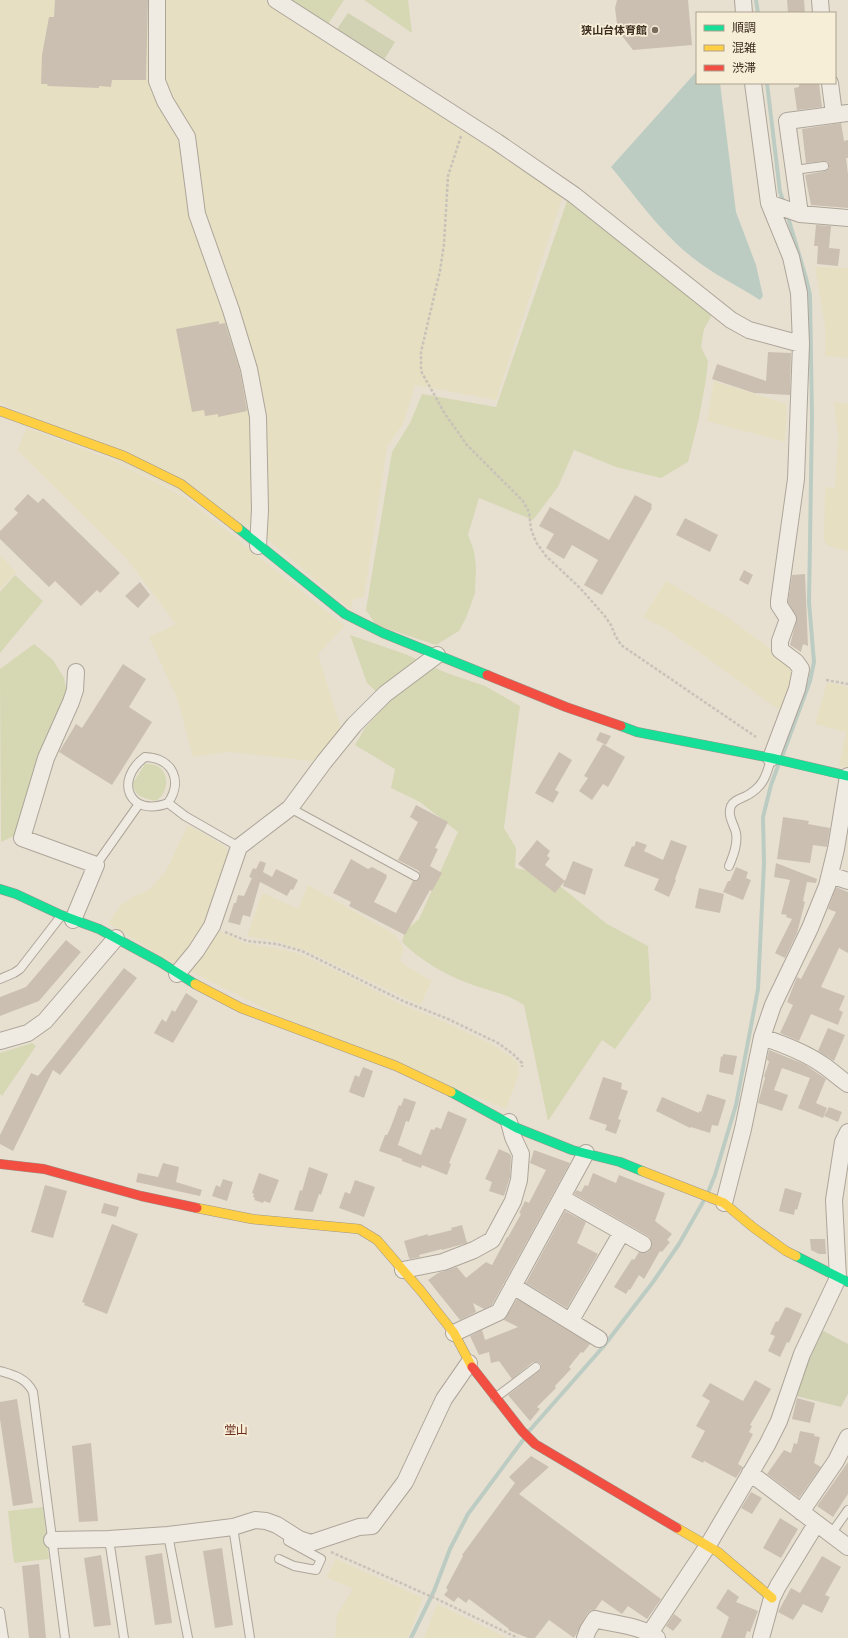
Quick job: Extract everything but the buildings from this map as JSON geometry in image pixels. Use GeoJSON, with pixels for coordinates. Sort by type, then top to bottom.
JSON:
{"type":"FeatureCollection","features":[{"type":"Feature","properties":{"kind":"street"},"geometry":{"type":"LineString","coordinates":[[157,0],[157,81],[165,100],[187,137],[197,214],[232,310],[249,369],[258,417],[260,510],[258,546]]}},
{"type":"Feature","properties":{"kind":"street"},"geometry":{"type":"LineString","coordinates":[[276,0],[465,122],[574,196],[731,320],[749,330],[801,344]]}},
{"type":"Feature","properties":{"kind":"street"},"geometry":{"type":"LineString","coordinates":[[743,0],[744,12]]}},
{"type":"Feature","properties":{"kind":"street"},"geometry":{"type":"LineString","coordinates":[[820,0],[821,12]]}},
{"type":"Feature","properties":{"kind":"street"},"geometry":{"type":"LineString","coordinates":[[753,84],[772,204],[792,256],[799,292],[801,344],[796,479],[779,601],[779,605],[788,619],[780,642],[780,650],[796,662],[801,669],[797,689],[774,756]]}},
{"type":"Feature","properties":{"kind":"street"},"geometry":{"type":"LineString","coordinates":[[798,213],[788,121],[841,113],[830,84]]}},
{"type":"Feature","properties":{"kind":"street"},"geometry":{"type":"LineString","coordinates":[[772,204],[798,213],[848,218]]}},
{"type":"Feature","properties":{"kind":"street"},"geometry":{"type":"LineString","coordinates":[[0,411],[124,456],[181,484],[345,614],[383,633],[637,732],[774,756],[787,762],[848,776],[836,849],[827,886],[813,921],[773,1005],[762,1037],[743,1129],[721,1202]]}},
{"type":"Feature","properties":{"kind":"street"},"geometry":{"type":"LineString","coordinates":[[177,974],[196,951],[212,926],[239,847],[290,808],[354,725],[385,694],[437,655]]}},
{"type":"Feature","properties":{"kind":"street"},"geometry":{"type":"LineString","coordinates":[[67,918],[96,865],[22,838],[46,758],[75,690],[76,672]]}},
{"type":"Feature","properties":{"kind":"street"},"geometry":{"type":"LineString","coordinates":[[830,875],[848,880]]}},
{"type":"Feature","properties":{"kind":"street"},"geometry":{"type":"LineString","coordinates":[[0,889],[16,894],[67,918],[99,929],[240,1008],[292,1026],[396,1066],[466,1099],[509,1122],[517,1128],[572,1150],[620,1162],[721,1202],[786,1251],[843,1280]]}},
{"type":"Feature","properties":{"kind":"street"},"geometry":{"type":"LineString","coordinates":[[0,1041],[28,1033],[45,1021],[116,938]]}},
{"type":"Feature","properties":{"kind":"street"},"geometry":{"type":"LineString","coordinates":[[762,1037],[783,1044],[807,1056],[823,1065],[848,1084]]}},
{"type":"Feature","properties":{"kind":"street"},"geometry":{"type":"LineString","coordinates":[[403,1270],[443,1262],[474,1250],[492,1240],[513,1201],[519,1180],[521,1154],[509,1122]]}},
{"type":"Feature","properties":{"kind":"street"},"geometry":{"type":"LineString","coordinates":[[585,1638],[595,1619],[634,1627],[653,1635],[767,1445],[778,1421],[802,1354],[843,1280],[834,1200],[843,1142],[848,1132]]}},
{"type":"Feature","properties":{"kind":"street"},"geometry":{"type":"LineString","coordinates":[[454,1332],[499,1312],[586,1153]]}},
{"type":"Feature","properties":{"kind":"street"},"geometry":{"type":"LineString","coordinates":[[0,1164],[44,1169],[141,1196],[234,1216],[359,1229],[365,1232],[376,1240],[403,1270],[454,1332],[470,1363],[495,1398],[522,1431],[536,1444],[575,1469],[718,1552],[772,1598]]}},
{"type":"Feature","properties":{"kind":"street"},"geometry":{"type":"LineString","coordinates":[[562,1198],[643,1244]]}},
{"type":"Feature","properties":{"kind":"street"},"geometry":{"type":"LineString","coordinates":[[571,1320],[622,1232]]}},
{"type":"Feature","properties":{"kind":"street"},"geometry":{"type":"LineString","coordinates":[[514,1286],[571,1320],[599,1339]]}},
{"type":"Feature","properties":{"kind":"street"},"geometry":{"type":"LineString","coordinates":[[52,1540],[109,1539],[168,1535],[233,1527],[255,1520],[277,1524],[299,1539],[311,1543],[359,1528],[372,1526],[405,1482],[444,1399],[470,1363]]}},
{"type":"Feature","properties":{"kind":"street"},"geometry":{"type":"LineString","coordinates":[[801,1512],[836,1461],[848,1437]]}},
{"type":"Feature","properties":{"kind":"street"},"geometry":{"type":"LineString","coordinates":[[750,1473],[848,1547]]}},
{"type":"Feature","properties":{"kind":"street"},"geometry":{"type":"LineString","coordinates":[[760,1638],[772,1598],[816,1524]]}},
{"type":"Feature","properties":{"kind":"lane"},"geometry":{"type":"LineString","coordinates":[[794,170],[824,166]]}},
{"type":"Feature","properties":{"kind":"lane"},"geometry":{"type":"LineString","coordinates":[[729,866],[735,846],[736,833],[731,822],[731,805],[760,786],[765,779],[774,756]]}},
{"type":"Feature","properties":{"kind":"lane"},"geometry":{"type":"LineString","coordinates":[[145,758],[158,759],[171,769],[175,776],[174,792],[168,803],[154,807],[139,804],[131,797],[127,790],[127,784],[130,776],[140,761],[145,758]]}},
{"type":"Feature","properties":{"kind":"lane"},"geometry":{"type":"LineString","coordinates":[[168,803],[185,816],[239,847]]}},
{"type":"Feature","properties":{"kind":"lane"},"geometry":{"type":"LineString","coordinates":[[96,865],[139,804]]}},
{"type":"Feature","properties":{"kind":"lane"},"geometry":{"type":"LineString","coordinates":[[290,808],[415,876]]}},
{"type":"Feature","properties":{"kind":"lane"},"geometry":{"type":"LineString","coordinates":[[0,979],[20,969],[67,918]]}},
{"type":"Feature","properties":{"kind":"lane"},"geometry":{"type":"LineString","coordinates":[[495,1398],[536,1367]]}},
{"type":"Feature","properties":{"kind":"lane"},"geometry":{"type":"LineString","coordinates":[[0,1371],[21,1378],[30,1385],[34,1392],[65,1638]]}},
{"type":"Feature","properties":{"kind":"lane"},"geometry":{"type":"LineString","coordinates":[[831,1534],[848,1510]]}},
{"type":"Feature","properties":{"kind":"lane"},"geometry":{"type":"LineString","coordinates":[[266,1521],[272,1530],[294,1545],[321,1558],[316,1570],[294,1566],[279,1559]]}},
{"type":"Feature","properties":{"kind":"lane"},"geometry":{"type":"LineString","coordinates":[[233,1527],[250,1638]]}},
{"type":"Feature","properties":{"kind":"lane"},"geometry":{"type":"LineString","coordinates":[[168,1535],[188,1638]]}},
{"type":"Feature","properties":{"kind":"lane"},"geometry":{"type":"LineString","coordinates":[[109,1539],[124,1638]]}},
{"type":"Feature","properties":{"kind":"lane"},"geometry":{"type":"LineString","coordinates":[[0,1612],[4,1638]]}},
{"type":"Feature","properties":{"kind":"path"},"geometry":{"type":"LineString","coordinates":[[465,122],[448,176],[444,244],[440,271],[420,352],[421,371],[445,414],[467,445],[523,501],[529,512],[531,528],[536,542],[546,556],[592,602],[611,625],[621,645],[774,756]]}},
{"type":"Feature","properties":{"kind":"path"},"geometry":{"type":"LineString","coordinates":[[826,680],[848,684]]}},
{"type":"Feature","properties":{"kind":"path"},"geometry":{"type":"LineString","coordinates":[[212,926],[246,941],[277,944],[302,951],[403,1001],[448,1019],[498,1043],[513,1054],[522,1063],[522,1067]]}},
{"type":"Feature","properties":{"kind":"path"},"geometry":{"type":"LineString","coordinates":[[311,1543],[439,1600],[518,1638]]}},
{"type":"Feature","properties":{"kind":"shaded area"},"geometry":{"type":"Polygon","coordinates":[[[0,0],[152,0],[153,65],[178,132],[229,313],[251,417],[255,525],[250,527],[0,402],[0,0]]]}},
{"type":"Feature","properties":{"kind":"shaded area"},"geometry":{"type":"Polygon","coordinates":[[[165,0],[266,0],[533,172],[562,198],[496,400],[415,385],[404,422],[387,447],[364,597],[353,599],[351,610],[267,539],[265,524],[265,452],[164,83],[163,21],[165,0]]]}},
{"type":"Feature","properties":{"kind":"shaded area"},"geometry":{"type":"Polygon","coordinates":[[[696,72],[696,84],[720,84],[736,212],[756,265],[763,296],[760,300],[693,258],[671,238],[650,215],[611,167],[696,72]]]}},
{"type":"Feature","properties":{"kind":"shaded area"},"geometry":{"type":"Polygon","coordinates":[[[815,267],[848,268],[848,358],[825,356],[825,326],[815,267]]]}},
{"type":"Feature","properties":{"kind":"shaded area"},"geometry":{"type":"Polygon","coordinates":[[[714,381],[787,404],[785,442],[707,421],[714,381]]]}},
{"type":"Feature","properties":{"kind":"shaded area"},"geometry":{"type":"Polygon","coordinates":[[[834,402],[848,404],[848,551],[828,546],[824,540],[825,487],[835,488],[838,436],[834,402]]]}},
{"type":"Feature","properties":{"kind":"shaded area"},"geometry":{"type":"Polygon","coordinates":[[[27,428],[112,460],[186,498],[345,626],[318,654],[342,732],[320,762],[229,752],[193,757],[177,698],[149,637],[176,624],[127,559],[17,450],[27,428]]]}},
{"type":"Feature","properties":{"kind":"shaded area"},"geometry":{"type":"Polygon","coordinates":[[[0,555],[16,572],[0,590],[0,555]]]}},
{"type":"Feature","properties":{"kind":"shaded area"},"geometry":{"type":"Polygon","coordinates":[[[666,581],[724,615],[775,652],[794,670],[782,712],[668,630],[643,617],[666,581]]]}},
{"type":"Feature","properties":{"kind":"shaded area"},"geometry":{"type":"Polygon","coordinates":[[[827,682],[848,687],[848,769],[839,766],[846,732],[815,724],[827,682]]]}},
{"type":"Feature","properties":{"kind":"shaded area"},"geometry":{"type":"Polygon","coordinates":[[[188,825],[223,845],[229,852],[212,912],[182,960],[172,963],[108,923],[121,905],[134,896],[149,890],[166,871],[188,825]]]}},
{"type":"Feature","properties":{"kind":"shaded area"},"geometry":{"type":"Polygon","coordinates":[[[308,885],[394,934],[404,948],[400,958],[403,964],[432,981],[420,1005],[309,952],[279,942],[247,936],[263,893],[298,909],[308,885]]]}},
{"type":"Feature","properties":{"kind":"shaded area"},"geometry":{"type":"Polygon","coordinates":[[[215,929],[244,943],[300,954],[351,978],[400,1004],[445,1022],[495,1046],[510,1056],[518,1064],[519,1073],[506,1109],[280,1016],[190,971],[215,929]]]}},
{"type":"Feature","properties":{"kind":"shaded area"},"geometry":{"type":"Polygon","coordinates":[[[336,1559],[423,1598],[408,1638],[335,1638],[337,1615],[353,1589],[326,1577],[336,1559]]]}},
{"type":"Feature","properties":{"kind":"shaded area"},"geometry":{"type":"Polygon","coordinates":[[[437,1604],[507,1638],[424,1638],[437,1604]]]}},
{"type":"Feature","properties":{"kind":"green space"},"geometry":{"type":"Polygon","coordinates":[[[285,0],[344,0],[326,27],[285,0]]]}},
{"type":"Feature","properties":{"kind":"green space"},"geometry":{"type":"Polygon","coordinates":[[[364,0],[408,0],[412,33],[364,0]]]}},
{"type":"Feature","properties":{"kind":"green space"},"geometry":{"type":"Polygon","coordinates":[[[348,13],[395,42],[382,63],[335,32],[348,13]]]}},
{"type":"Feature","properties":{"kind":"green space"},"geometry":{"type":"Polygon","coordinates":[[[567,201],[713,313],[704,329],[701,347],[708,361],[706,379],[699,418],[688,462],[661,478],[616,467],[574,450],[558,487],[533,520],[479,498],[468,535],[474,551],[476,567],[475,593],[466,618],[459,631],[436,645],[376,625],[366,610],[392,452],[410,423],[422,394],[496,407],[567,201]]]}},
{"type":"Feature","properties":{"kind":"green space"},"geometry":{"type":"Polygon","coordinates":[[[15,575],[43,601],[0,653],[0,592],[15,575]]]}},
{"type":"Feature","properties":{"kind":"green space"},"geometry":{"type":"Polygon","coordinates":[[[350,635],[405,654],[447,673],[485,686],[520,706],[504,828],[516,848],[515,868],[545,874],[607,924],[648,946],[651,999],[615,1049],[602,1040],[548,1121],[524,1005],[505,995],[473,985],[444,972],[426,962],[402,942],[405,931],[419,919],[458,832],[420,802],[391,788],[395,769],[355,745],[365,728],[388,703],[367,683],[350,635]]]}},
{"type":"Feature","properties":{"kind":"green space"},"geometry":{"type":"Polygon","coordinates":[[[34,644],[53,660],[64,678],[67,694],[38,764],[14,836],[1,842],[0,669],[34,644]]]}},
{"type":"Feature","properties":{"kind":"green space"},"geometry":{"type":"Polygon","coordinates":[[[145,764],[153,764],[157,766],[161,769],[166,779],[163,794],[155,801],[143,798],[134,788],[133,783],[145,764]]]}},
{"type":"Feature","properties":{"kind":"green space"},"geometry":{"type":"Polygon","coordinates":[[[32,1043],[36,1046],[2,1096],[0,1094],[0,1053],[32,1043]]]}},
{"type":"Feature","properties":{"kind":"green space"},"geometry":{"type":"Polygon","coordinates":[[[820,1329],[848,1344],[848,1394],[841,1407],[792,1395],[820,1329]]]}},
{"type":"Feature","properties":{"kind":"green space"},"geometry":{"type":"Polygon","coordinates":[[[43,1507],[49,1559],[14,1563],[8,1511],[43,1507]]]}},
{"type":"Feature","properties":{"kind":"waterway"},"geometry":{"type":"LineString","coordinates":[[756,0],[758,12]]}},
{"type":"Feature","properties":{"kind":"waterway"},"geometry":{"type":"LineString","coordinates":[[767,84],[780,192],[784,203]]}},
{"type":"Feature","properties":{"kind":"waterway"},"geometry":{"type":"LineString","coordinates":[[783,754],[810,681],[814,662],[809,602],[812,417],[810,295],[787,214]]}},
{"type":"Feature","properties":{"kind":"waterway"},"geometry":{"type":"LineString","coordinates":[[709,1190],[736,1105],[758,989],[764,863],[763,817],[771,785],[778,766]]}},
{"type":"Feature","properties":{"kind":"waterway"},"geometry":{"type":"LineString","coordinates":[[530,1430],[603,1347],[653,1282],[679,1244],[703,1202]]}},
{"type":"Feature","properties":{"kind":"waterway"},"geometry":{"type":"LineString","coordinates":[[411,1638],[434,1591],[450,1549],[468,1514],[523,1440]]}},
{"type":"Feature","properties":{"kind":"traffic: fast"},"geometry":{"type":"LineString","coordinates":[[238,528],[345,614],[383,633],[487,675]]}},
{"type":"Feature","properties":{"kind":"traffic: fast"},"geometry":{"type":"LineString","coordinates":[[621,726],[637,732],[771,758],[848,776]]}},
{"type":"Feature","properties":{"kind":"traffic: fast"},"geometry":{"type":"LineString","coordinates":[[0,889],[16,894],[61,915],[99,929],[160,962],[195,984]]}},
{"type":"Feature","properties":{"kind":"traffic: fast"},"geometry":{"type":"LineString","coordinates":[[451,1092],[517,1128],[572,1150],[620,1162],[642,1171]]}},
{"type":"Feature","properties":{"kind":"traffic: fast"},"geometry":{"type":"LineString","coordinates":[[796,1256],[848,1282]]}},
{"type":"Feature","properties":{"kind":"traffic: slow"},"geometry":{"type":"LineString","coordinates":[[0,411],[124,456],[181,484],[238,528]]}},
{"type":"Feature","properties":{"kind":"traffic: slow"},"geometry":{"type":"LineString","coordinates":[[195,984],[241,1008],[396,1066],[451,1092]]}},
{"type":"Feature","properties":{"kind":"traffic: slow"},"geometry":{"type":"LineString","coordinates":[[642,1171],[724,1203],[754,1228],[786,1251],[796,1256]]}},
{"type":"Feature","properties":{"kind":"traffic: slow"},"geometry":{"type":"LineString","coordinates":[[197,1208],[252,1219],[359,1229],[377,1240],[421,1291],[454,1333],[472,1367]]}},
{"type":"Feature","properties":{"kind":"traffic: slow"},"geometry":{"type":"LineString","coordinates":[[677,1528],[718,1552],[772,1598]]}},
{"type":"Feature","properties":{"kind":"traffic: jam"},"geometry":{"type":"LineString","coordinates":[[487,675],[566,707],[621,726]]}},
{"type":"Feature","properties":{"kind":"traffic: jam"},"geometry":{"type":"LineString","coordinates":[[0,1164],[44,1169],[141,1196],[197,1208]]}},
{"type":"Feature","properties":{"kind":"traffic: jam"},"geometry":{"type":"LineString","coordinates":[[472,1367],[522,1431],[535,1444],[677,1528]]}},
{"type":"Feature","properties":{"kind":"place","name":"狭山台体育館"},"geometry":{"type":"Point","coordinates":[655,30]}},
{"type":"Feature","properties":{"kind":"district","name":"堂山"},"geometry":{"type":"Point","coordinates":[236,1430]}}]}
